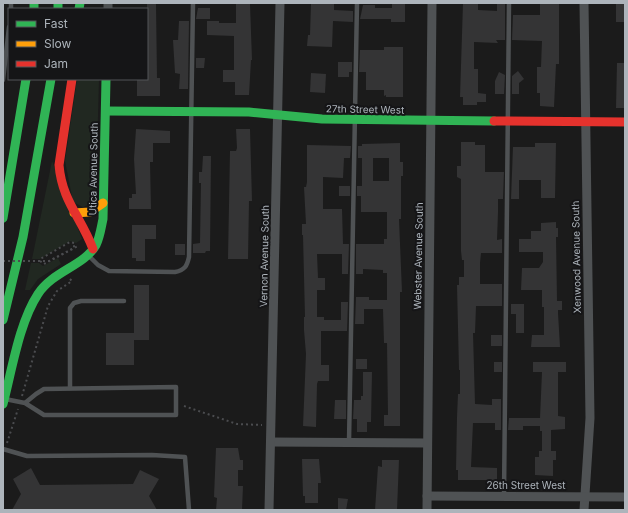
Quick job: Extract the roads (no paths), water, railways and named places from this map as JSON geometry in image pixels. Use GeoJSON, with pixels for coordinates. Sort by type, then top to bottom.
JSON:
{"type":"FeatureCollection","features":[{"type":"Feature","properties":{"kind":"main road"},"geometry":{"type":"LineString","coordinates":[[3,218],[26,80]]}},
{"type":"Feature","properties":{"kind":"main road"},"geometry":{"type":"LineString","coordinates":[[3,320],[23,237],[50,80]]}},
{"type":"Feature","properties":{"kind":"main road"},"geometry":{"type":"LineString","coordinates":[[4,401],[29,313],[37,295],[50,280],[77,265],[91,252],[89,235],[74,213],[61,187],[59,165],[72,80]]}},
{"type":"Feature","properties":{"kind":"main road","name":"Utica Avenue South"},"geometry":{"type":"LineString","coordinates":[[91,252],[100,236],[102,227],[106,80]]}},
{"type":"Feature","properties":{"kind":"main road","name":"27th Street West"},"geometry":{"type":"LineString","coordinates":[[106,111],[250,112],[278,116],[354,120],[625,122]]}},
{"type":"Feature","properties":{"kind":"main road"},"geometry":{"type":"LineString","coordinates":[[74,213],[83,215],[91,213],[103,203]]}},
{"type":"Feature","properties":{"kind":"street","name":"Vernon Avenue South"},"geometry":{"type":"LineString","coordinates":[[269,510],[280,3]]}},
{"type":"Feature","properties":{"kind":"street","name":"Webster Avenue South"},"geometry":{"type":"LineString","coordinates":[[426,510],[432,3]]}},
{"type":"Feature","properties":{"kind":"street","name":"Xenwood Avenue South"},"geometry":{"type":"LineString","coordinates":[[584,3],[584,122],[590,418],[584,510]]}},
{"type":"Feature","properties":{"kind":"street"},"geometry":{"type":"LineString","coordinates":[[271,442],[427,444]]}},
{"type":"Feature","properties":{"kind":"street","name":"26th Street West"},"geometry":{"type":"LineString","coordinates":[[427,496],[625,497]]}},
{"type":"Feature","properties":{"kind":"lane"},"geometry":{"type":"LineString","coordinates":[[91,252],[103,269],[116,272],[175,272],[184,269],[188,264],[190,257],[193,3]]}},
{"type":"Feature","properties":{"kind":"lane"},"geometry":{"type":"LineString","coordinates":[[349,442],[357,3]]}},
{"type":"Feature","properties":{"kind":"lane"},"geometry":{"type":"LineString","coordinates":[[504,496],[508,3]]}},
{"type":"Feature","properties":{"kind":"lane"},"geometry":{"type":"LineString","coordinates":[[3,80],[8,36]]}},
{"type":"Feature","properties":{"kind":"lane"},"geometry":{"type":"LineString","coordinates":[[70,388],[70,308],[74,303],[81,301],[124,302]]}},
{"type":"Feature","properties":{"kind":"lane"},"geometry":{"type":"LineString","coordinates":[[4,401],[22,403],[32,410],[44,415],[176,415],[176,387],[44,389],[22,403]]}},
{"type":"Feature","properties":{"kind":"lane"},"geometry":{"type":"LineString","coordinates":[[4,450],[27,456],[152,455],[185,457],[189,510]]}}]}
